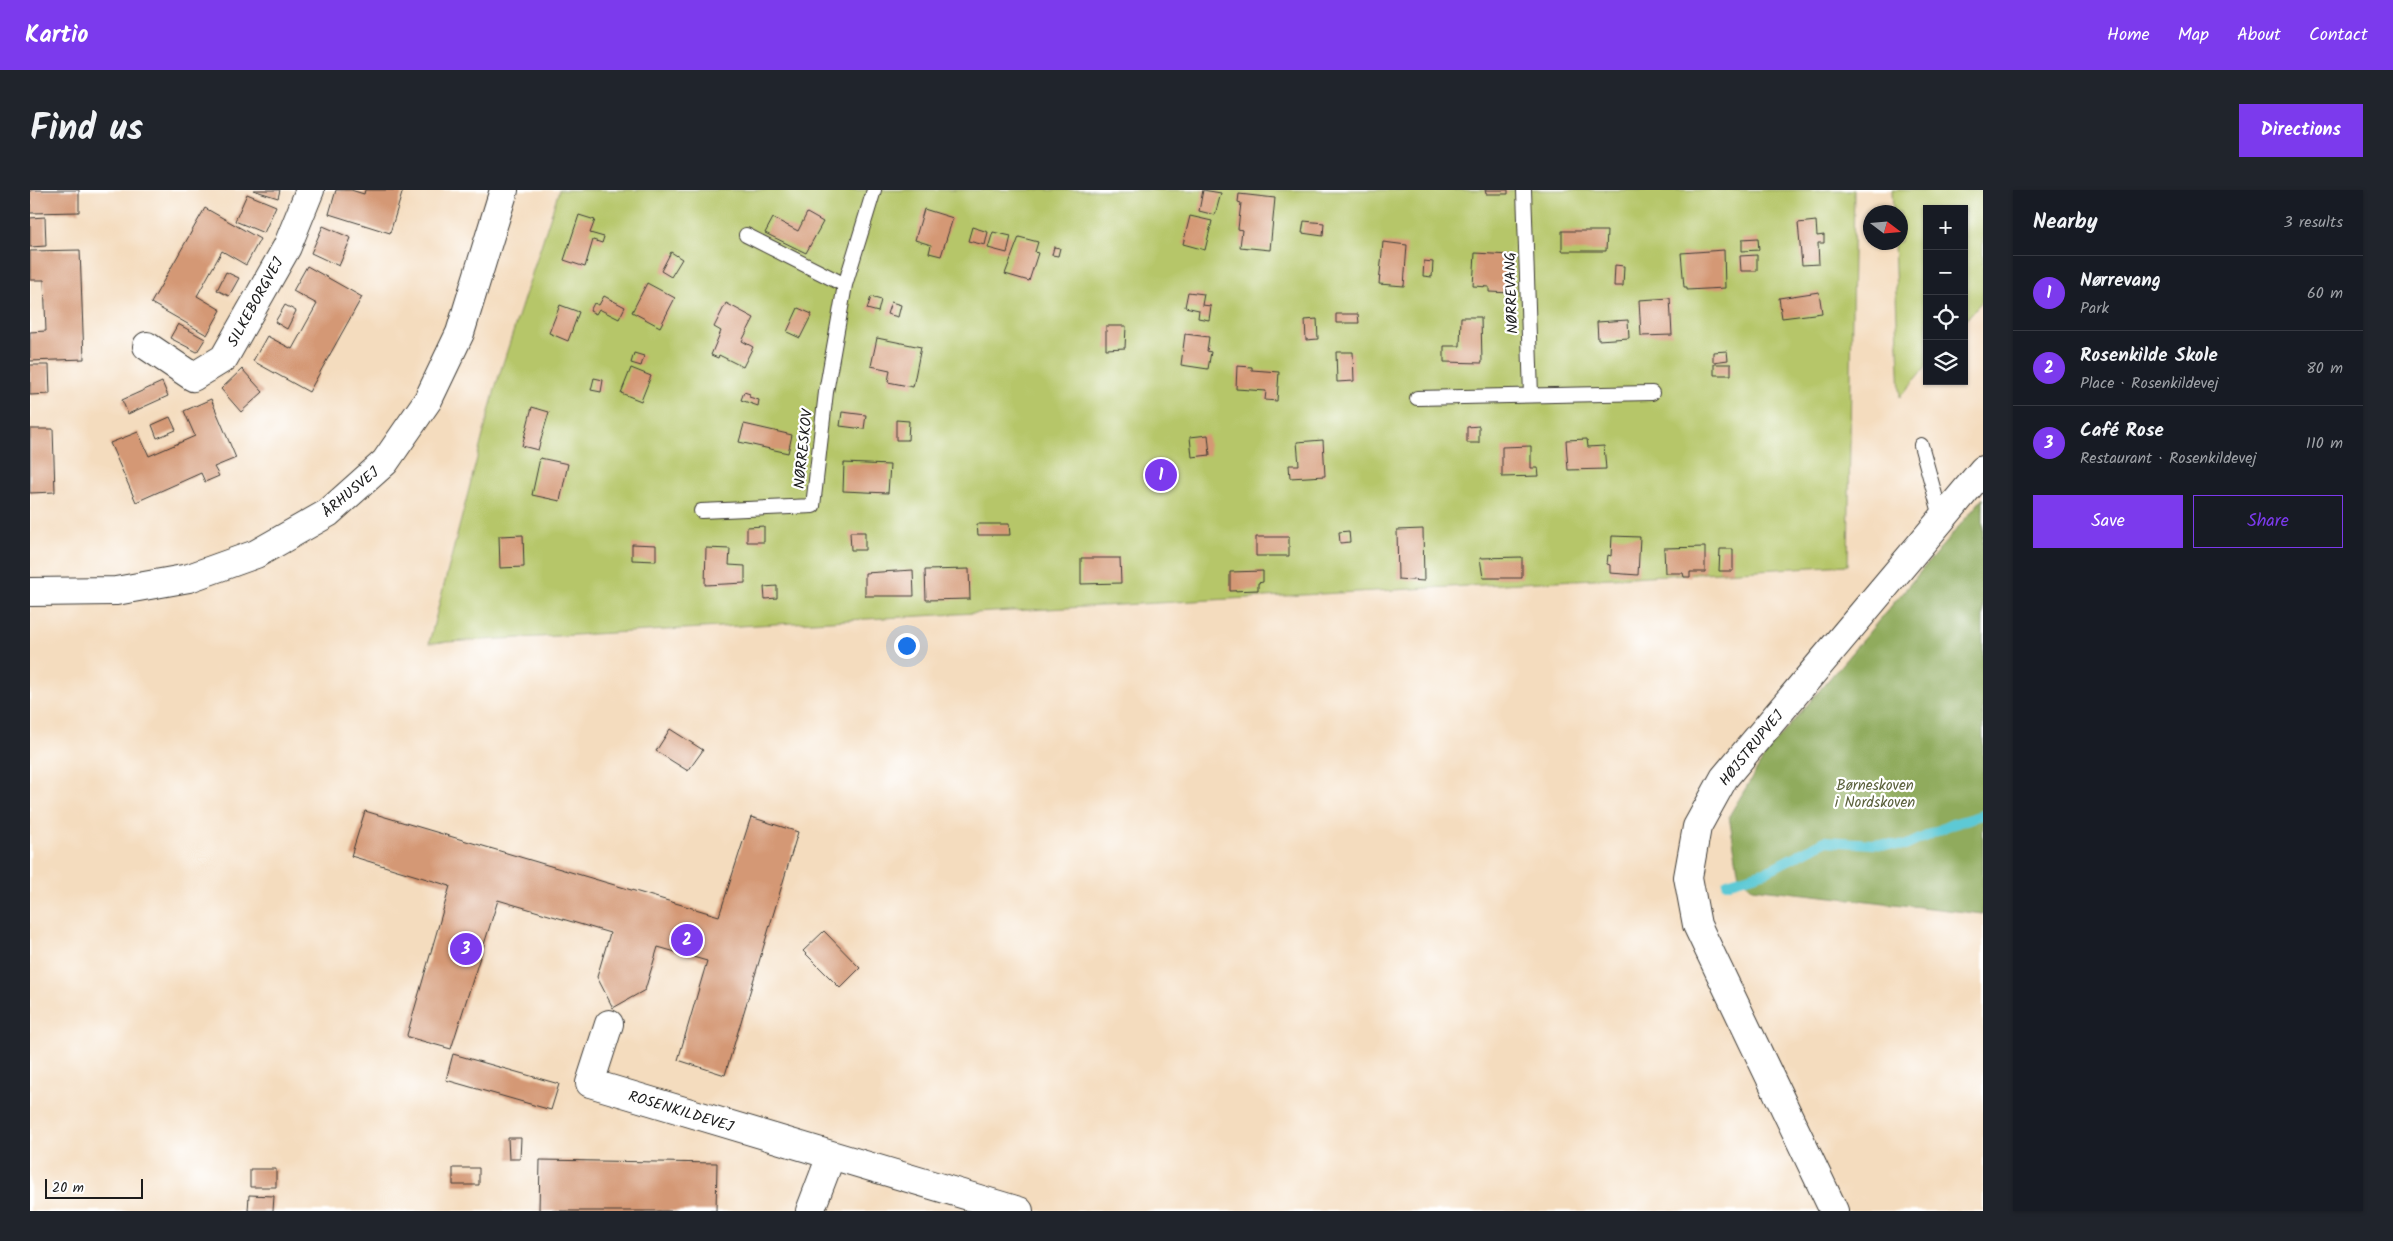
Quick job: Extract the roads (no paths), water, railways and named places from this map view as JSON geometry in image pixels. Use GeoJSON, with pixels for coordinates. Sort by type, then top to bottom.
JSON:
{"type":"FeatureCollection","features":[{"type":"Feature","properties":{"kind":"street","name":"SILKEBORGVEJ"},"geometry":{"type":"LineString","coordinates":[[146,346],[193,376],[224,358],[287,247],[310,190]]}},
{"type":"Feature","properties":{"kind":"street","name":"ÅRHUSVEJ"},"geometry":{"type":"LineString","coordinates":[[30,592],[116,591],[189,578],[256,554],[328,513],[385,462],[428,400],[460,333],[504,190]]}},
{"type":"Feature","properties":{"kind":"street","name":"HØJSTRUPVEJ"},"geometry":{"type":"LineString","coordinates":[[1834,1211],[1697,925],[1688,877],[1697,827],[1724,778],[1983,470]]}},
{"type":"Feature","properties":{"kind":"street","name":"ROSENKILDEVEJ"},"geometry":{"type":"LineString","coordinates":[[609,1024],[590,1083],[1019,1211]]}},
{"type":"Feature","properties":{"kind":"street"},"geometry":{"type":"LineString","coordinates":[[810,1211],[831,1156]]}},
{"type":"Feature","properties":{"kind":"lane","name":"NØRRESKOV"},"geometry":{"type":"LineString","coordinates":[[701,510],[813,506],[826,392],[845,285],[874,190]]}},
{"type":"Feature","properties":{"kind":"lane","name":"NØRREVANG"},"geometry":{"type":"LineString","coordinates":[[1524,190],[1531,395]]}},
{"type":"Feature","properties":{"kind":"lane"},"geometry":{"type":"LineString","coordinates":[[746,235],[845,285]]}},
{"type":"Feature","properties":{"kind":"lane"},"geometry":{"type":"LineString","coordinates":[[1416,398],[1652,393]]}},
{"type":"Feature","properties":{"kind":"lane"},"geometry":{"type":"LineString","coordinates":[[1921,445],[1942,520]]}},
{"type":"Feature","properties":{"kind":"waterway"},"geometry":{"type":"LineString","coordinates":[[1727,883],[1767,871],[1825,841],[1905,846],[1952,824],[1983,815]]}},
{"type":"Feature","properties":{"kind":"place","name":"Nørrevang"},"geometry":{"type":"Point","coordinates":[1161,475]}},
{"type":"Feature","properties":{"kind":"place","name":"Rosenkilde Skole"},"geometry":{"type":"Point","coordinates":[687,940]}},
{"type":"Feature","properties":{"kind":"place","name":"Café Rose"},"geometry":{"type":"Point","coordinates":[466,949]}},
{"type":"Feature","properties":{"kind":"park label","name":"Børneskoven i Nordskoven"},"geometry":{"type":"Point","coordinates":[1875,794]}}]}
